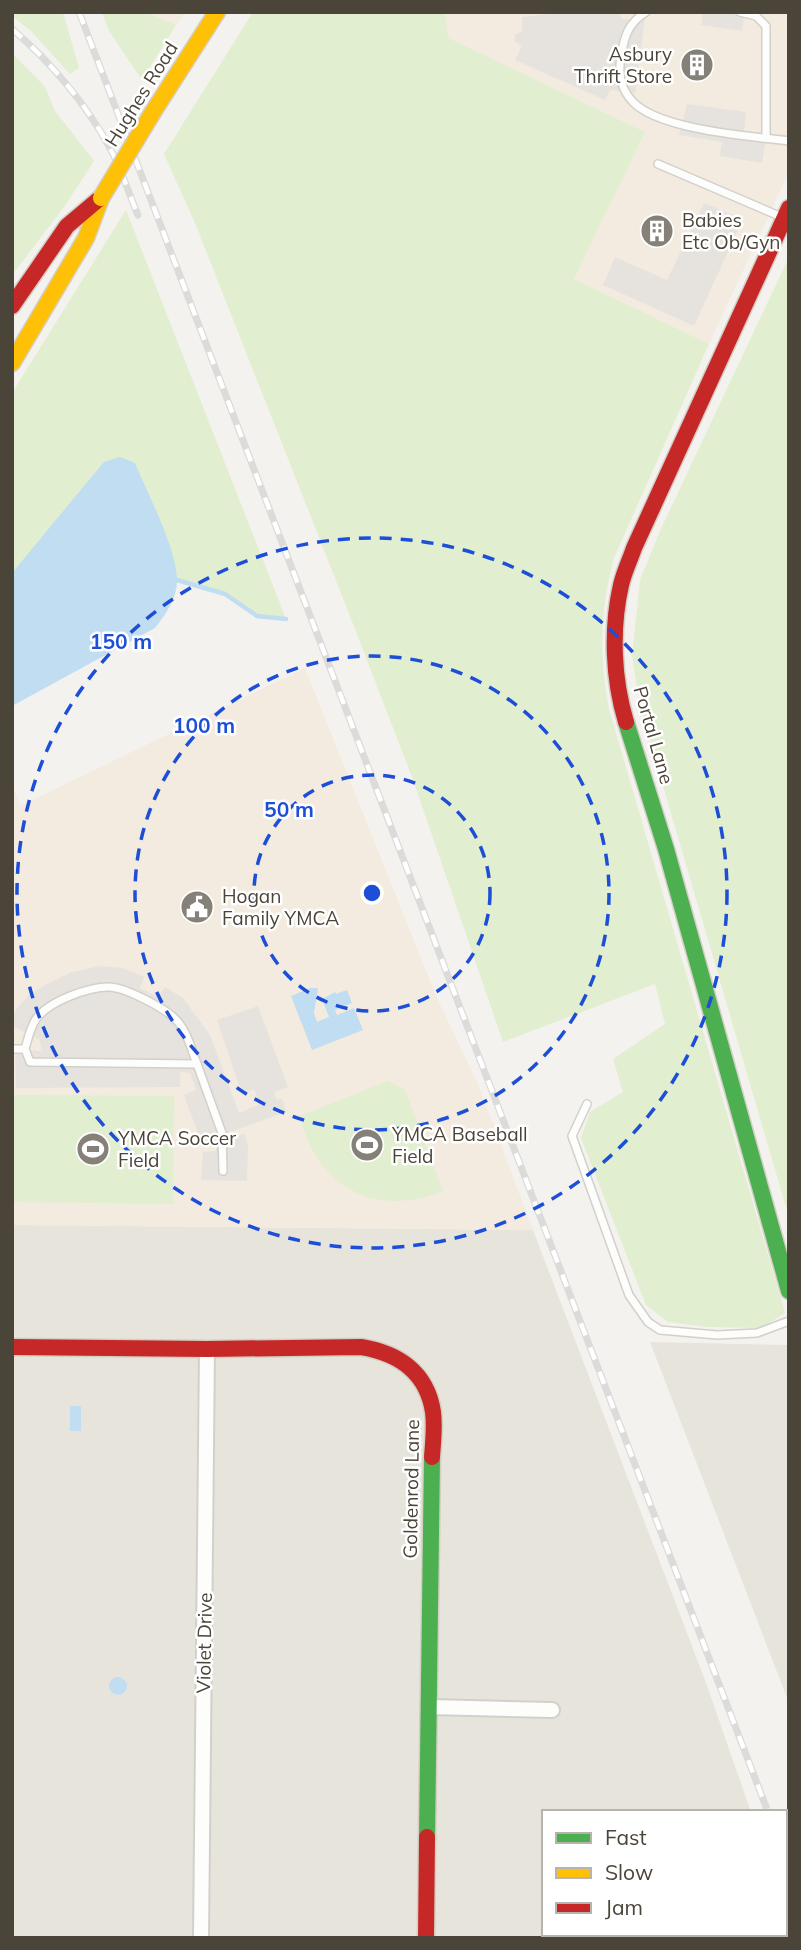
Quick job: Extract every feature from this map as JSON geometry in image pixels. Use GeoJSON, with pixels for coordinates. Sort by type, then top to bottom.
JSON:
{"type":"FeatureCollection","features":[{"type":"Feature","properties":{"kind":"street","name":"Hughes Road"},"geometry":{"type":"LineString","coordinates":[[12,363],[86,237],[101,198],[217,12]]}},
{"type":"Feature","properties":{"kind":"street","name":"Hughes Road"},"geometry":{"type":"LineString","coordinates":[[12,306],[67,226],[101,198]]}},
{"type":"Feature","properties":{"kind":"street","name":"Portal Lane"},"geometry":{"type":"LineString","coordinates":[[787,213],[634,548],[621,583],[615,645],[619,698],[781,1235],[789,1291]]}},
{"type":"Feature","properties":{"kind":"street","name":"Goldenrod Lane"},"geometry":{"type":"LineString","coordinates":[[12,1347],[361,1347],[379,1349],[405,1362],[425,1384],[433,1412],[426,1938]]}},
{"type":"Feature","properties":{"kind":"street","name":"Violet Drive"},"geometry":{"type":"LineString","coordinates":[[201,1938],[207,1349]]}},
{"type":"Feature","properties":{"kind":"street"},"geometry":{"type":"LineString","coordinates":[[430,1707],[552,1710]]}},
{"type":"Feature","properties":{"kind":"lane"},"geometry":{"type":"LineString","coordinates":[[646,12],[636,19],[624,36],[620,78],[632,101],[642,109],[680,125],[789,141]]}},
{"type":"Feature","properties":{"kind":"lane"},"geometry":{"type":"LineString","coordinates":[[740,12],[756,16],[766,26],[766,138]]}},
{"type":"Feature","properties":{"kind":"lane"},"geometry":{"type":"LineString","coordinates":[[658,164],[787,213]]}},
{"type":"Feature","properties":{"kind":"lane"},"geometry":{"type":"LineString","coordinates":[[197,1064],[30,1062],[25,1049],[37,1018],[56,1002],[79,993],[109,987],[124,990],[173,1016],[183,1028],[197,1064],[222,1133],[223,1171]]}},
{"type":"Feature","properties":{"kind":"lane"},"geometry":{"type":"LineString","coordinates":[[12,1049],[25,1049]]}},
{"type":"Feature","properties":{"kind":"lane"},"geometry":{"type":"LineString","coordinates":[[587,1104],[572,1136],[629,1295],[648,1322],[660,1330],[717,1335],[757,1333],[789,1321]]}},
{"type":"Feature","properties":{"kind":"shaded area"},"geometry":{"type":"Polygon","coordinates":[[[145,12],[185,12],[176,25],[145,12]]]}},
{"type":"Feature","properties":{"kind":"shaded area"},"geometry":{"type":"Polygon","coordinates":[[[445,12],[789,12],[789,172],[709,344],[574,279],[645,132],[447,38],[445,12]]]}},
{"type":"Feature","properties":{"kind":"shaded area"},"geometry":{"type":"Polygon","coordinates":[[[566,12],[620,12],[621,19],[645,19],[635,93],[610,90],[605,100],[515,60],[522,46],[515,42],[515,35],[522,31],[522,17],[566,12]]]}},
{"type":"Feature","properties":{"kind":"shaded area"},"geometry":{"type":"Polygon","coordinates":[[[703,12],[745,12],[742,31],[701,25],[703,12]]]}},
{"type":"Feature","properties":{"kind":"shaded area"},"geometry":{"type":"Polygon","coordinates":[[[687,104],[746,112],[744,134],[766,138],[762,163],[720,156],[722,142],[679,135],[687,104]]]}},
{"type":"Feature","properties":{"kind":"shaded area"},"geometry":{"type":"Polygon","coordinates":[[[704,203],[743,219],[694,326],[603,285],[615,257],[667,280],[704,203]]]}},
{"type":"Feature","properties":{"kind":"shaded area"},"geometry":{"type":"Polygon","coordinates":[[[305,668],[437,998],[478,1084],[533,1230],[12,1225],[12,782],[20,806],[305,668]]]}},
{"type":"Feature","properties":{"kind":"shaded area"},"geometry":{"type":"Polygon","coordinates":[[[100,966],[123,968],[144,977],[140,988],[158,997],[165,987],[183,998],[210,1035],[239,1113],[260,1104],[254,1089],[242,1094],[217,1020],[258,1006],[288,1087],[274,1092],[277,1100],[282,1098],[286,1112],[230,1132],[233,1137],[245,1134],[248,1145],[247,1181],[201,1180],[203,1152],[216,1151],[216,1140],[201,1142],[184,1095],[196,1090],[190,1073],[180,1072],[180,1087],[16,1088],[15,1049],[42,1051],[39,1039],[12,1026],[12,1018],[17,1008],[30,994],[47,984],[72,972],[100,966]]]}},
{"type":"Feature","properties":{"kind":"shaded area"},"geometry":{"type":"Polygon","coordinates":[[[12,1225],[533,1230],[705,1680],[750,1810],[542,1810],[542,1936],[787,1936],[787,1913],[789,1938],[12,1938],[12,1225]]]}},
{"type":"Feature","properties":{"kind":"shaded area"},"geometry":{"type":"Polygon","coordinates":[[[650,1342],[789,1345],[789,1703],[650,1342]]]}},
{"type":"Feature","properties":{"kind":"green space"},"geometry":{"type":"Polygon","coordinates":[[[12,12],[63,12],[79,68],[70,74],[31,31],[12,16],[12,12]]]}},
{"type":"Feature","properties":{"kind":"green space"},"geometry":{"type":"Polygon","coordinates":[[[102,12],[145,12],[176,25],[142,80],[109,31],[102,12]]]}},
{"type":"Feature","properties":{"kind":"green space"},"geometry":{"type":"Polygon","coordinates":[[[253,12],[445,12],[448,38],[645,132],[574,279],[709,344],[614,558],[606,597],[602,651],[609,709],[785,1313],[761,1328],[707,1327],[668,1322],[646,1305],[581,1138],[590,1112],[623,1092],[613,1059],[665,1024],[655,984],[503,1042],[412,777],[195,223],[164,154],[253,12]]]}},
{"type":"Feature","properties":{"kind":"green space"},"geometry":{"type":"Polygon","coordinates":[[[12,53],[45,87],[55,111],[94,161],[64,207],[12,275],[12,53]]]}},
{"type":"Feature","properties":{"kind":"green space"},"geometry":{"type":"Polygon","coordinates":[[[126,210],[286,619],[257,616],[225,594],[177,580],[171,551],[135,464],[59,519],[12,573],[12,393],[126,210]]]}},
{"type":"Feature","properties":{"kind":"green space"},"geometry":{"type":"Polygon","coordinates":[[[789,257],[789,1207],[786,1207],[640,707],[632,656],[640,580],[660,531],[789,257]]]}},
{"type":"Feature","properties":{"kind":"green space","name":"YMCA Baseball Field"},"geometry":{"type":"Polygon","coordinates":[[[388,1081],[405,1090],[443,1191],[418,1199],[394,1201],[372,1198],[352,1190],[334,1178],[308,1140],[300,1116],[388,1081]]]}},
{"type":"Feature","properties":{"kind":"green space","name":"YMCA Soccer Field"},"geometry":{"type":"Polygon","coordinates":[[[12,1095],[174,1096],[173,1204],[12,1202],[12,1095]]]}},
{"type":"Feature","properties":{"kind":"water"},"geometry":{"type":"Polygon","coordinates":[[[120,457],[135,463],[166,536],[177,578],[173,598],[155,628],[12,706],[12,573],[104,462],[120,457]]]}},
{"type":"Feature","properties":{"kind":"water"},"geometry":{"type":"Polygon","coordinates":[[[310,988],[318,988],[314,1013],[317,1022],[329,1017],[322,999],[335,992],[336,994],[347,990],[352,1003],[335,1010],[337,1015],[354,1008],[363,1030],[312,1050],[291,996],[310,988]]]}},
{"type":"Feature","properties":{"kind":"water"},"geometry":{"type":"Polygon","coordinates":[[[70,1406],[81,1406],[81,1431],[70,1431],[70,1406]]]}},
{"type":"Feature","properties":{"kind":"water"},"geometry":{"type":"Polygon","coordinates":[[[118,1677],[124,1680],[127,1686],[124,1692],[118,1695],[112,1692],[109,1686],[112,1680],[118,1677]]]}},
{"type":"Feature","properties":{"kind":"waterway"},"geometry":{"type":"LineString","coordinates":[[177,580],[225,594],[257,616],[286,619]]}},
{"type":"Feature","properties":{"kind":"railway"},"geometry":{"type":"LineString","coordinates":[[79,12],[767,1810]]}},
{"type":"Feature","properties":{"kind":"railway"},"geometry":{"type":"LineString","coordinates":[[12,29],[54,70],[91,117],[115,158],[138,215]]}},
{"type":"Feature","properties":{"kind":"railway"},"geometry":{"type":"LineString","coordinates":[[787,1862],[789,1867]]}},
{"type":"Feature","properties":{"kind":"traffic: fast"},"geometry":{"type":"LineString","coordinates":[[626,722],[666,849],[789,1291]]}},
{"type":"Feature","properties":{"kind":"traffic: fast"},"geometry":{"type":"LineString","coordinates":[[427,1837],[432,1457]]}},
{"type":"Feature","properties":{"kind":"traffic: slow"},"geometry":{"type":"LineString","coordinates":[[153,112],[217,12]]}},
{"type":"Feature","properties":{"kind":"traffic: slow"},"geometry":{"type":"LineString","coordinates":[[101,198],[153,112]]}},
{"type":"Feature","properties":{"kind":"traffic: slow"},"geometry":{"type":"LineString","coordinates":[[12,363],[86,238],[101,198]]}},
{"type":"Feature","properties":{"kind":"traffic: jam"},"geometry":{"type":"LineString","coordinates":[[12,306],[67,226],[99,199]]}},
{"type":"Feature","properties":{"kind":"traffic: jam"},"geometry":{"type":"LineString","coordinates":[[626,722],[618,689],[615,654],[616,619],[624,575],[789,208]]}},
{"type":"Feature","properties":{"kind":"traffic: jam"},"geometry":{"type":"LineString","coordinates":[[12,1347],[361,1347],[374,1350],[409,1367],[424,1386],[433,1412],[432,1457]]}},
{"type":"Feature","properties":{"kind":"traffic: jam"},"geometry":{"type":"LineString","coordinates":[[426,1938],[427,1837]]}},
{"type":"Feature","properties":{"kind":"place","name":"Asbury Thrift Store"},"geometry":{"type":"Point","coordinates":[697,65]}},
{"type":"Feature","properties":{"kind":"place","name":"Babies Etc Ob/Gyn"},"geometry":{"type":"Point","coordinates":[657,231]}},
{"type":"Feature","properties":{"kind":"place","name":"Hogan Family YMCA"},"geometry":{"type":"Point","coordinates":[197,907]}},
{"type":"Feature","properties":{"kind":"place","name":"YMCA Baseball Field"},"geometry":{"type":"Point","coordinates":[367,1145]}},
{"type":"Feature","properties":{"kind":"place","name":"YMCA Soccer Field"},"geometry":{"type":"Point","coordinates":[93,1149]}}]}
